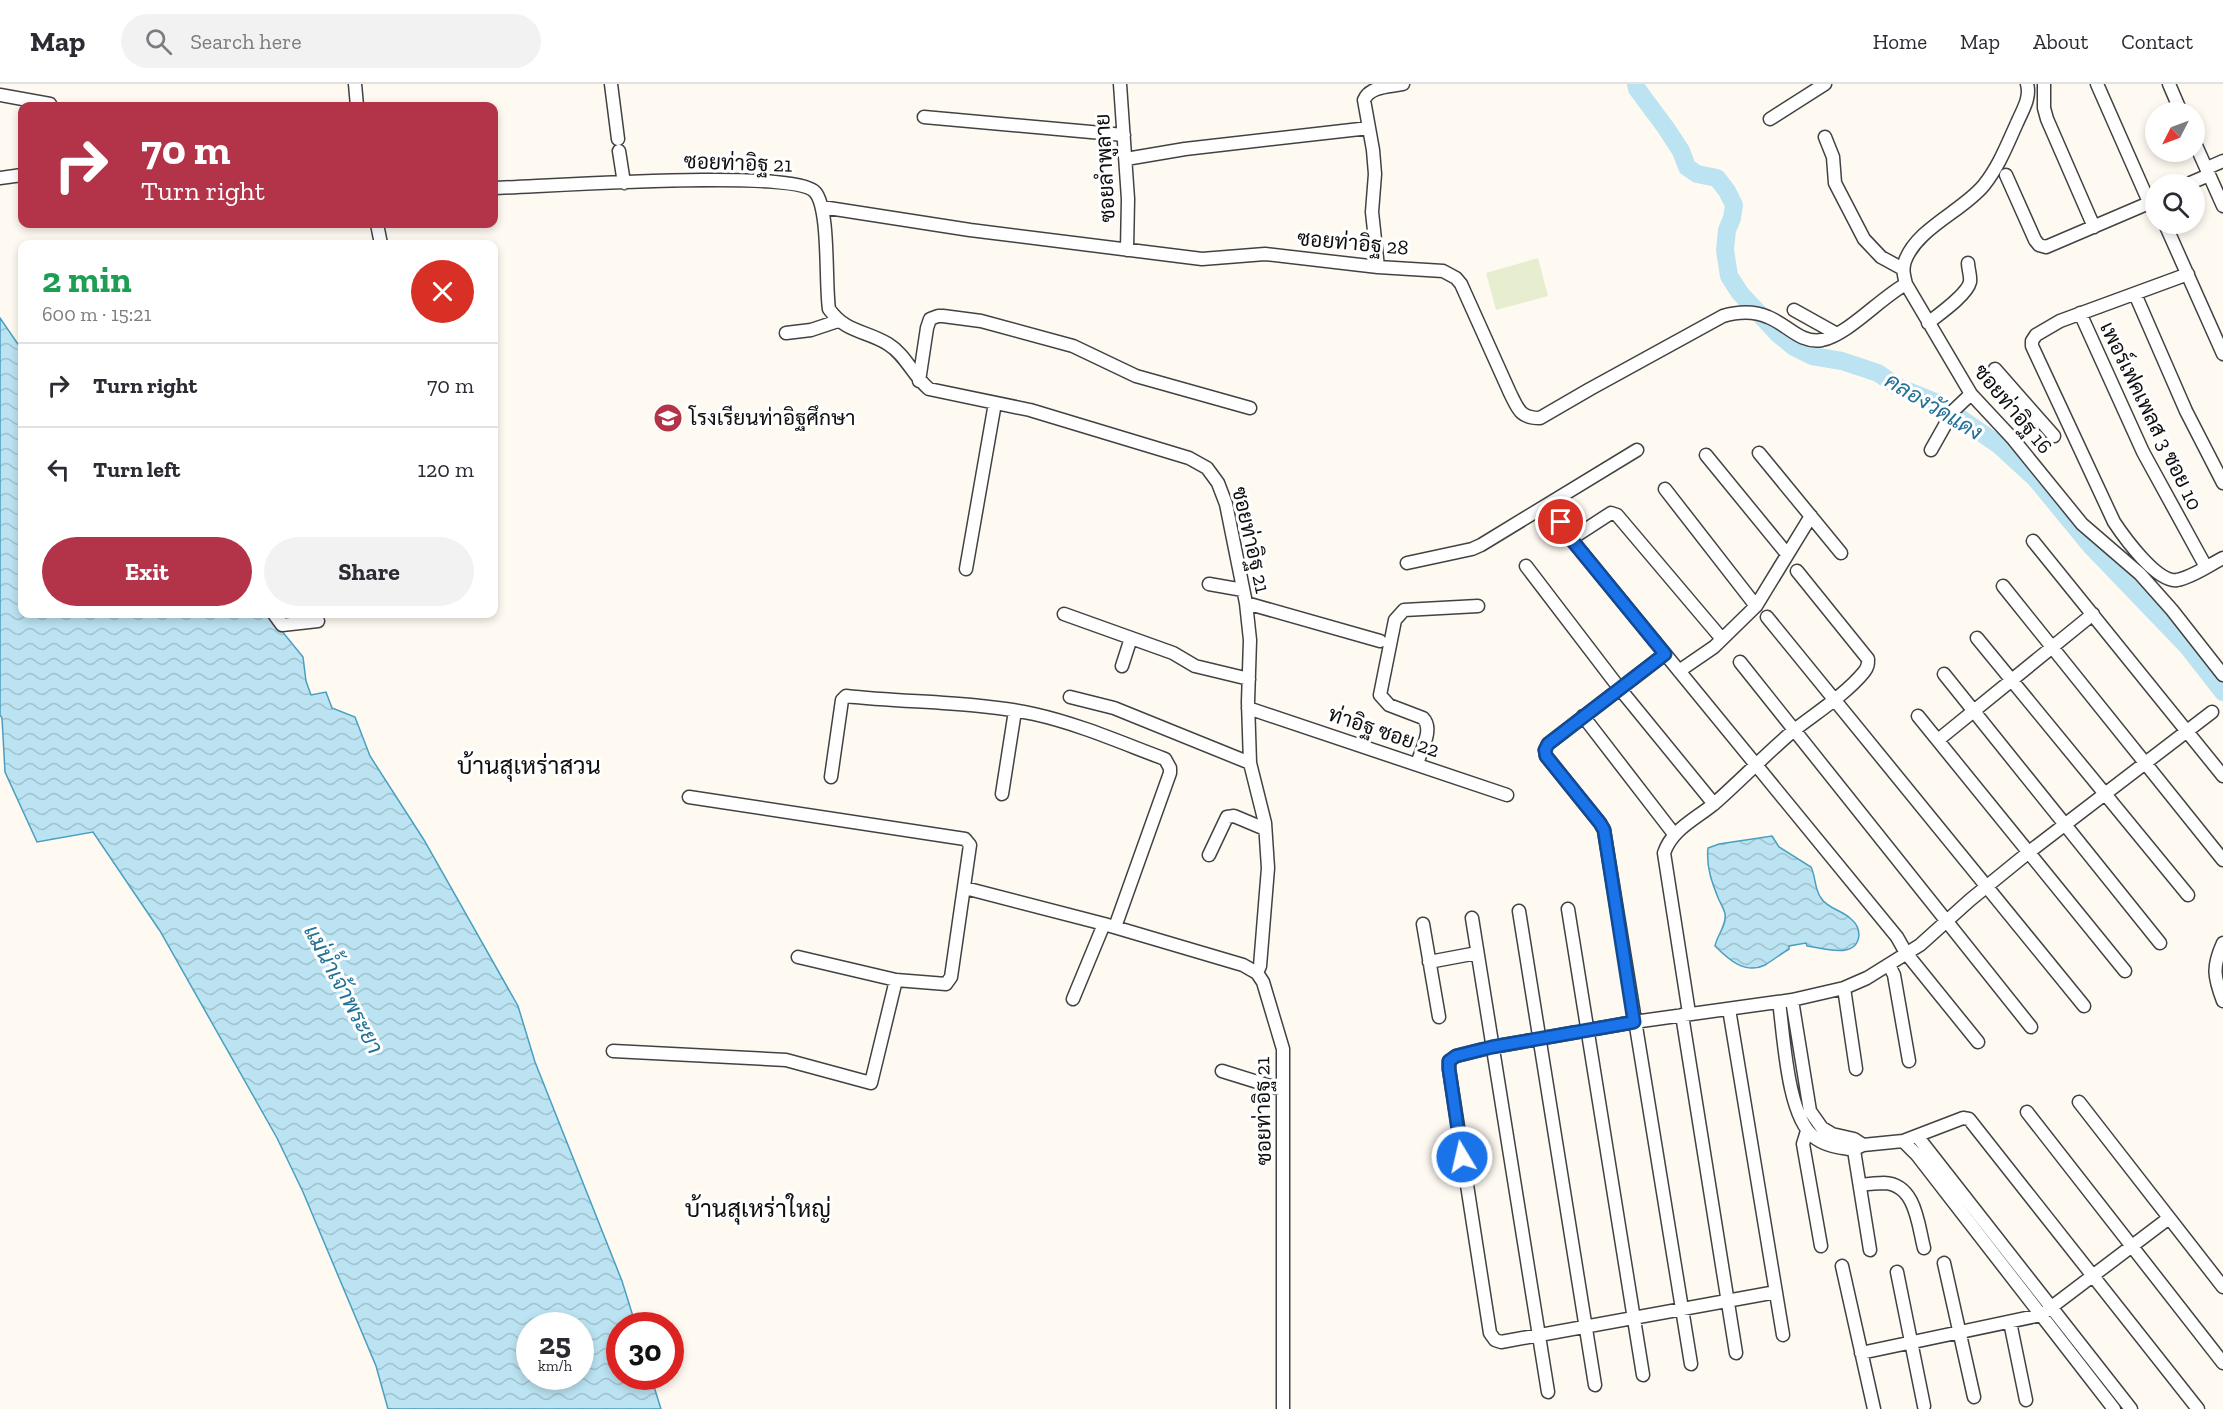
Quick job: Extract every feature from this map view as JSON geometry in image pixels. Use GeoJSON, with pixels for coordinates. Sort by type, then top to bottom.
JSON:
{"type":"FeatureCollection","features":[{"type":"Feature","properties":{"kind":"street"},"geometry":{"type":"LineString","coordinates":[[355,84],[357,102]]}},
{"type":"Feature","properties":{"kind":"street"},"geometry":{"type":"LineString","coordinates":[[611,84],[624,183]]}},
{"type":"Feature","properties":{"kind":"street","name":"ซอยลำพูลาย"},"geometry":{"type":"LineString","coordinates":[[1120,84],[1128,199],[1127,250]]}},
{"type":"Feature","properties":{"kind":"street"},"geometry":{"type":"LineString","coordinates":[[1378,267],[1372,212],[1375,174],[1364,100],[1366,94],[1373,90],[1403,84]]}},
{"type":"Feature","properties":{"kind":"street"},"geometry":{"type":"LineString","coordinates":[[1770,119],[1825,84]]}},
{"type":"Feature","properties":{"kind":"street"},"geometry":{"type":"LineString","coordinates":[[1825,137],[1833,157],[1836,183],[1864,239],[1881,257],[1903,269],[1915,245],[1969,200],[1992,174],[2024,106],[2028,94],[2027,84]]}},
{"type":"Feature","properties":{"kind":"street"},"geometry":{"type":"LineString","coordinates":[[2044,84],[2044,108],[2047,118],[2094,227]]}},
{"type":"Feature","properties":{"kind":"street"},"geometry":{"type":"LineString","coordinates":[[2097,84],[2145,184]]}},
{"type":"Feature","properties":{"kind":"street"},"geometry":{"type":"LineString","coordinates":[[2169,84],[2177,102]]}},
{"type":"Feature","properties":{"kind":"street"},"geometry":{"type":"LineString","coordinates":[[0,95],[41,102]]}},
{"type":"Feature","properties":{"kind":"street"},"geometry":{"type":"LineString","coordinates":[[924,117],[1124,135]]}},
{"type":"Feature","properties":{"kind":"street"},"geometry":{"type":"LineString","coordinates":[[1126,159],[1185,149],[1369,128]]}},
{"type":"Feature","properties":{"kind":"street"},"geometry":{"type":"LineString","coordinates":[[2205,161],[2213,175],[2223,206]]}},
{"type":"Feature","properties":{"kind":"street"},"geometry":{"type":"LineString","coordinates":[[2213,175],[2223,161]]}},
{"type":"Feature","properties":{"kind":"street"},"geometry":{"type":"LineString","coordinates":[[2006,175],[2035,240],[2039,245],[2046,247],[2145,205]]}},
{"type":"Feature","properties":{"kind":"street"},"geometry":{"type":"LineString","coordinates":[[0,178],[18,176]]}},
{"type":"Feature","properties":{"kind":"street","name":"ซอยท่าอิฐ 21"},"geometry":{"type":"LineString","coordinates":[[498,188],[684,180],[798,184],[813,189],[822,207]]}},
{"type":"Feature","properties":{"kind":"street"},"geometry":{"type":"LineString","coordinates":[[822,207],[826,294],[829,309],[838,321],[889,345],[904,358],[919,381]]}},
{"type":"Feature","properties":{"kind":"street","name":"ซอยท่าอิฐ 28"},"geometry":{"type":"LineString","coordinates":[[822,207],[970,230],[1202,259],[1265,254],[1378,267],[1443,271],[1456,278],[1467,297],[1518,409],[1531,418],[1540,418],[1703,326],[1729,314],[1748,313],[1769,317],[1808,340],[1824,340],[1837,334]]}},
{"type":"Feature","properties":{"kind":"street"},"geometry":{"type":"LineString","coordinates":[[2170,234],[2223,354]]}},
{"type":"Feature","properties":{"kind":"street"},"geometry":{"type":"LineString","coordinates":[[1928,323],[1968,287],[1970,283],[1968,263]]}},
{"type":"Feature","properties":{"kind":"street","name":"ซอยท่าอิฐ 16"},"geometry":{"type":"LineString","coordinates":[[1903,269],[1906,284],[1971,394],[2013,439],[2082,524],[2139,574],[2172,610],[2223,675]]}},
{"type":"Feature","properties":{"kind":"street"},"geometry":{"type":"LineString","coordinates":[[2188,274],[2080,313],[2042,330],[2032,341],[2032,346],[2114,522],[2130,545],[2167,580],[2176,580],[2191,575],[2223,558]]}},
{"type":"Feature","properties":{"kind":"street"},"geometry":{"type":"LineString","coordinates":[[1794,310],[1837,334],[1906,284]]}},
{"type":"Feature","properties":{"kind":"street"},"geometry":{"type":"LineString","coordinates":[[2134,294],[2186,411],[2223,483]]}},
{"type":"Feature","properties":{"kind":"street","name":"เพอร์เฟคเพลส 3 ซอย 10"},"geometry":{"type":"LineString","coordinates":[[2080,313],[2143,452],[2206,567]]}},
{"type":"Feature","properties":{"kind":"street"},"geometry":{"type":"LineString","coordinates":[[919,381],[927,328],[930,319],[938,315],[981,321],[1073,346],[1136,376],[1250,408]]}},
{"type":"Feature","properties":{"kind":"street"},"geometry":{"type":"LineString","coordinates":[[786,333],[812,330],[838,321]]}},
{"type":"Feature","properties":{"kind":"street"},"geometry":{"type":"LineString","coordinates":[[1995,369],[2054,436]]}},
{"type":"Feature","properties":{"kind":"street","name":"ซอยท่าอิฐ 21"},"geometry":{"type":"LineString","coordinates":[[919,381],[929,389],[1030,410],[1189,458],[1207,468],[1218,483],[1226,504],[1246,603],[1250,640],[1248,679],[1250,763],[1260,798],[1268,868],[1260,966],[1257,973],[1263,982],[1283,1049],[1283,1409]]}},
{"type":"Feature","properties":{"kind":"street"},"geometry":{"type":"LineString","coordinates":[[1931,450],[1953,411],[1971,394]]}},
{"type":"Feature","properties":{"kind":"street"},"geometry":{"type":"LineString","coordinates":[[966,568],[995,403]]}},
{"type":"Feature","properties":{"kind":"street"},"geometry":{"type":"LineString","coordinates":[[2042,421],[2060,407]]}},
{"type":"Feature","properties":{"kind":"street"},"geometry":{"type":"LineString","coordinates":[[1407,563],[1472,549],[1551,504],[1637,450]]}},
{"type":"Feature","properties":{"kind":"street"},"geometry":{"type":"LineString","coordinates":[[1759,453],[1841,553]]}},
{"type":"Feature","properties":{"kind":"street"},"geometry":{"type":"LineString","coordinates":[[1706,455],[1786,554]]}},
{"type":"Feature","properties":{"kind":"street"},"geometry":{"type":"LineString","coordinates":[[1665,489],[1756,606]]}},
{"type":"Feature","properties":{"kind":"street"},"geometry":{"type":"LineString","coordinates":[[1551,504],[1571,539],[1897,936],[1906,953],[1978,1042]]}},
{"type":"Feature","properties":{"kind":"street"},"geometry":{"type":"LineString","coordinates":[[1571,539],[1611,513],[1617,515],[1722,639]]}},
{"type":"Feature","properties":{"kind":"street"},"geometry":{"type":"LineString","coordinates":[[1679,671],[1722,639],[1756,606],[1811,516]]}},
{"type":"Feature","properties":{"kind":"street"},"geometry":{"type":"LineString","coordinates":[[2033,541],[2223,776]]}},
{"type":"Feature","properties":{"kind":"street"},"geometry":{"type":"LineString","coordinates":[[1526,566],[1620,688],[1714,804]]}},
{"type":"Feature","properties":{"kind":"street"},"geometry":{"type":"LineString","coordinates":[[1736,1353],[1685,1014],[1664,853],[1668,841],[1674,834],[1714,804],[1868,666],[1868,659],[1797,571]]}},
{"type":"Feature","properties":{"kind":"street"},"geometry":{"type":"LineString","coordinates":[[1209,584],[1243,590]]}},
{"type":"Feature","properties":{"kind":"street"},"geometry":{"type":"LineString","coordinates":[[2003,586],[2223,860]]}},
{"type":"Feature","properties":{"kind":"street"},"geometry":{"type":"LineString","coordinates":[[1246,603],[1380,641]]}},
{"type":"Feature","properties":{"kind":"street"},"geometry":{"type":"LineString","coordinates":[[1417,764],[1428,731],[1427,722],[1424,718],[1389,705],[1380,695],[1395,620],[1404,610],[1478,606]]}},
{"type":"Feature","properties":{"kind":"street"},"geometry":{"type":"LineString","coordinates":[[1064,614],[1173,653],[1195,666],[1248,679]]}},
{"type":"Feature","properties":{"kind":"street"},"geometry":{"type":"LineString","coordinates":[[1938,740],[2093,614]]}},
{"type":"Feature","properties":{"kind":"street"},"geometry":{"type":"LineString","coordinates":[[1767,617],[2084,1006]]}},
{"type":"Feature","properties":{"kind":"street"},"geometry":{"type":"LineString","coordinates":[[277,618],[282,625],[318,621]]}},
{"type":"Feature","properties":{"kind":"street"},"geometry":{"type":"LineString","coordinates":[[1122,666],[1131,638]]}},
{"type":"Feature","properties":{"kind":"street"},"geometry":{"type":"LineString","coordinates":[[1977,638],[2188,895]]}},
{"type":"Feature","properties":{"kind":"street"},"geometry":{"type":"LineString","coordinates":[[1665,654],[1583,716],[1548,744],[1545,750],[1546,756],[1604,830],[1691,1364]]}},
{"type":"Feature","properties":{"kind":"street"},"geometry":{"type":"LineString","coordinates":[[1740,663],[2031,1027]]}},
{"type":"Feature","properties":{"kind":"street"},"geometry":{"type":"LineString","coordinates":[[1944,674],[2160,943]]}},
{"type":"Feature","properties":{"kind":"street"},"geometry":{"type":"LineString","coordinates":[[831,777],[842,700],[846,696],[1015,711],[1072,724],[1165,759],[1170,768],[1110,926],[1073,999]]}},
{"type":"Feature","properties":{"kind":"street"},"geometry":{"type":"LineString","coordinates":[[1071,698],[1114,708],[1250,763]]}},
{"type":"Feature","properties":{"kind":"street","name":"ท่าอิฐ ซอย 22"},"geometry":{"type":"LineString","coordinates":[[1248,708],[1507,795]]}},
{"type":"Feature","properties":{"kind":"street"},"geometry":{"type":"LineString","coordinates":[[1002,794],[1015,711]]}},
{"type":"Feature","properties":{"kind":"street"},"geometry":{"type":"LineString","coordinates":[[1776,1292],[1502,1342],[1496,1340],[1490,1333],[1449,1061],[1456,1056],[1492,1047],[1685,1014],[1792,1000],[1844,988],[1889,965],[1920,945],[2029,852],[2212,712]]}},
{"type":"Feature","properties":{"kind":"street"},"geometry":{"type":"LineString","coordinates":[[1583,716],[1674,834]]}},
{"type":"Feature","properties":{"kind":"street"},"geometry":{"type":"LineString","coordinates":[[1918,716],[2126,971]]}},
{"type":"Feature","properties":{"kind":"street"},"geometry":{"type":"LineString","coordinates":[[689,797],[965,839],[970,845],[951,977],[946,984],[896,980],[798,957]]}},
{"type":"Feature","properties":{"kind":"street"},"geometry":{"type":"LineString","coordinates":[[1209,855],[1227,817],[1234,816],[1265,829]]}},
{"type":"Feature","properties":{"kind":"street"},"geometry":{"type":"LineString","coordinates":[[965,888],[1110,926],[1242,965],[1257,973]]}},
{"type":"Feature","properties":{"kind":"street"},"geometry":{"type":"LineString","coordinates":[[1568,909],[1643,1375]]}},
{"type":"Feature","properties":{"kind":"street"},"geometry":{"type":"LineString","coordinates":[[1519,911],[1596,1385]]}},
{"type":"Feature","properties":{"kind":"street"},"geometry":{"type":"LineString","coordinates":[[1472,918],[1548,1392]]}},
{"type":"Feature","properties":{"kind":"street"},"geometry":{"type":"LineString","coordinates":[[1423,924],[1439,1017]]}},
{"type":"Feature","properties":{"kind":"street"},"geometry":{"type":"LineString","coordinates":[[2223,943],[2215,961],[2215,979],[2223,1001]]}},
{"type":"Feature","properties":{"kind":"street"},"geometry":{"type":"LineString","coordinates":[[1429,962],[1477,953]]}},
{"type":"Feature","properties":{"kind":"street"},"geometry":{"type":"LineString","coordinates":[[1889,965],[1894,975],[1910,1061]]}},
{"type":"Feature","properties":{"kind":"street"},"geometry":{"type":"LineString","coordinates":[[613,1051],[786,1060],[871,1083],[896,980]]}},
{"type":"Feature","properties":{"kind":"street"},"geometry":{"type":"LineString","coordinates":[[1844,988],[1856,1069]]}},
{"type":"Feature","properties":{"kind":"street"},"geometry":{"type":"LineString","coordinates":[[1792,1000],[1810,1111],[1822,1128],[1856,1145]]}},
{"type":"Feature","properties":{"kind":"street"},"geometry":{"type":"LineString","coordinates":[[1779,1002],[1794,1102],[1797,1115],[1808,1131],[1826,1145],[1856,1145],[1903,1141],[1963,1118],[1973,1122],[2198,1409]]}},
{"type":"Feature","properties":{"kind":"street"},"geometry":{"type":"LineString","coordinates":[[1729,1009],[1783,1335]]}},
{"type":"Feature","properties":{"kind":"street"},"geometry":{"type":"LineString","coordinates":[[1222,1071],[1283,1090]]}},
{"type":"Feature","properties":{"kind":"street"},"geometry":{"type":"LineString","coordinates":[[2079,1102],[2223,1287]]}},
{"type":"Feature","properties":{"kind":"street"},"geometry":{"type":"LineString","coordinates":[[2027,1112],[2223,1364]]}},
{"type":"Feature","properties":{"kind":"street"},"geometry":{"type":"LineString","coordinates":[[1808,1131],[1803,1144],[1821,1246]]}},
{"type":"Feature","properties":{"kind":"street"},"geometry":{"type":"LineString","coordinates":[[1917,1136],[2131,1409]]}},
{"type":"Feature","properties":{"kind":"street"},"geometry":{"type":"LineString","coordinates":[[1903,1141],[2114,1409]]}},
{"type":"Feature","properties":{"kind":"street"},"geometry":{"type":"LineString","coordinates":[[1856,1145],[1870,1250]]}},
{"type":"Feature","properties":{"kind":"street"},"geometry":{"type":"LineString","coordinates":[[1860,1185],[1887,1183],[1907,1195],[1914,1203],[1924,1248]]}},
{"type":"Feature","properties":{"kind":"street"},"geometry":{"type":"LineString","coordinates":[[1957,1207],[1967,1198]]}},
{"type":"Feature","properties":{"kind":"street"},"geometry":{"type":"LineString","coordinates":[[1861,1353],[2041,1315],[2169,1218]]}},
{"type":"Feature","properties":{"kind":"street"},"geometry":{"type":"LineString","coordinates":[[1944,1263],[1974,1398]]}},
{"type":"Feature","properties":{"kind":"street"},"geometry":{"type":"LineString","coordinates":[[1842,1266],[1874,1409]]}},
{"type":"Feature","properties":{"kind":"street"},"geometry":{"type":"LineString","coordinates":[[1897,1272],[1924,1406]]}},
{"type":"Feature","properties":{"kind":"street"},"geometry":{"type":"LineString","coordinates":[[2010,1322],[2026,1400]]}},
{"type":"Feature","properties":{"kind":"green space"},"geometry":{"type":"Polygon","coordinates":[[[1538,258],[1548,296],[1496,310],[1486,273],[1538,258]]]}},
{"type":"Feature","properties":{"kind":"water","name":"แม่น้ำเจ้าพระยา"},"geometry":{"type":"Polygon","coordinates":[[[0,318],[18,344],[18,618],[271,618],[303,657],[306,681],[311,695],[326,692],[332,708],[355,717],[370,756],[424,840],[518,1006],[535,1062],[622,1281],[632,1312],[606,1312],[606,1390],[655,1390],[661,1409],[388,1409],[376,1366],[303,1192],[277,1138],[160,931],[93,832],[37,842],[5,772],[0,715],[0,318]]]}},
{"type":"Feature","properties":{"kind":"water"},"geometry":{"type":"Polygon","coordinates":[[[1772,836],[1779,847],[1811,867],[1817,890],[1824,902],[1856,924],[1859,935],[1857,943],[1852,948],[1838,951],[1807,946],[1806,943],[1789,946],[1789,949],[1765,965],[1751,968],[1737,964],[1715,946],[1725,922],[1725,914],[1710,875],[1708,848],[1719,844],[1772,836]]]}},
{"type":"Feature","properties":{"kind":"waterway","name":"คลองวัดแดง"},"geometry":{"type":"LineString","coordinates":[[1636,84],[1637,89],[1681,151],[1687,167],[1697,174],[1717,178],[1727,191],[1734,205],[1727,230],[1725,250],[1729,276],[1740,293],[1778,334],[1794,347],[1812,356],[1842,361],[1878,373],[1898,387],[1938,403],[1999,445],[2035,478],[2091,546],[2188,647],[2223,692]]}},
{"type":"Feature","properties":{"kind":"place","name":"โรงเรียนท่าอิฐศึกษา"},"geometry":{"type":"Point","coordinates":[668,418]}},
{"type":"Feature","properties":{"kind":"district","name":"บ้านสุเหร่าสวน"},"geometry":{"type":"Point","coordinates":[529,766]}},
{"type":"Feature","properties":{"kind":"district","name":"บ้านสุเหร่าใหญ่"},"geometry":{"type":"Point","coordinates":[758,1209]}},
{"type":"Feature","properties":{"kind":"route"},"geometry":{"type":"LineString","coordinates":[[1462,1157],[1449,1061],[1456,1056],[1492,1047],[1634,1022],[1604,830],[1546,756],[1545,750],[1548,744],[1665,654],[1571,539],[1561,522]]}}]}
